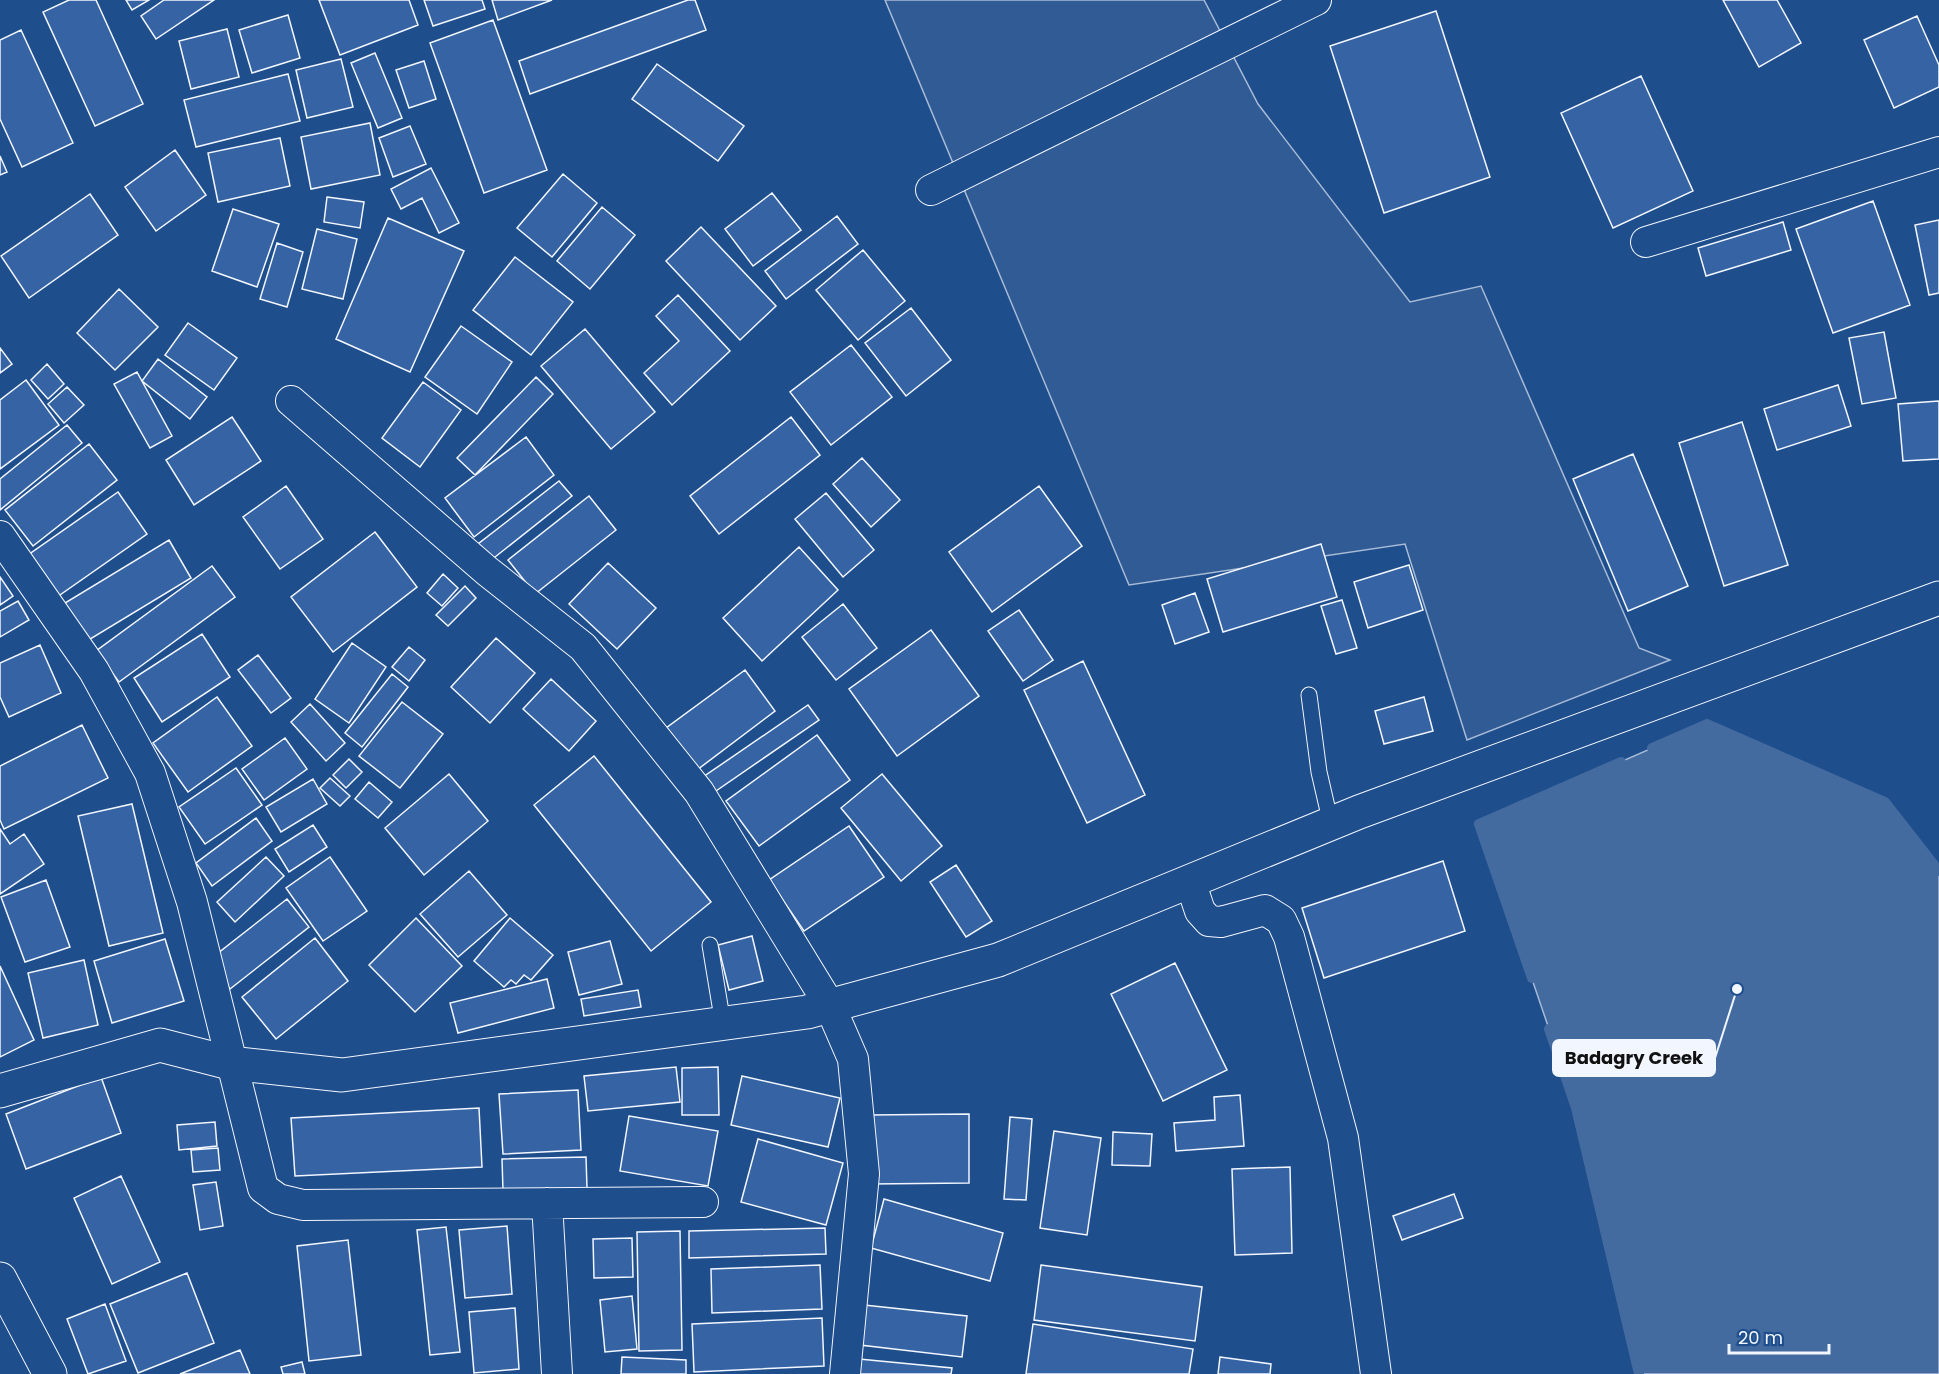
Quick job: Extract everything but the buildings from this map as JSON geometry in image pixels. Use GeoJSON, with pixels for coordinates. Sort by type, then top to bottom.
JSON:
{"type":"FeatureCollection","features":[{"type":"Feature","properties":{"kind":"street"},"geometry":{"type":"LineString","coordinates":[[931,190],[1316,0]]}},
{"type":"Feature","properties":{"kind":"street"},"geometry":{"type":"LineString","coordinates":[[1646,242],[1939,152]]}},
{"type":"Feature","properties":{"kind":"street"},"geometry":{"type":"LineString","coordinates":[[291,401],[487,571],[583,648],[699,792],[830,1006],[853,1059],[864,1174],[845,1374]]}},
{"type":"Feature","properties":{"kind":"street"},"geometry":{"type":"LineString","coordinates":[[0,536],[94,671],[150,773],[192,902],[219,1005],[230,1063],[263,1188],[278,1199],[303,1205],[703,1202]]}},
{"type":"Feature","properties":{"kind":"street"},"geometry":{"type":"LineString","coordinates":[[0,1091],[160,1045],[230,1063],[342,1075],[807,1012],[998,960],[1331,824],[1939,598]]}},
{"type":"Feature","properties":{"kind":"street"},"geometry":{"type":"LineString","coordinates":[[1190,881],[1200,911],[1209,921],[1221,922],[1265,910],[1281,920],[1289,937],[1343,1138],[1376,1374]]}},
{"type":"Feature","properties":{"kind":"street"},"geometry":{"type":"LineString","coordinates":[[547,1203],[557,1374]]}},
{"type":"Feature","properties":{"kind":"street"},"geometry":{"type":"LineString","coordinates":[[0,1279],[50,1374]]}},
{"type":"Feature","properties":{"kind":"lane"},"geometry":{"type":"LineString","coordinates":[[1309,695],[1319,772],[1331,824]]}},
{"type":"Feature","properties":{"kind":"lane"},"geometry":{"type":"LineString","coordinates":[[710,945],[723,1024]]}},
{"type":"Feature","properties":{"kind":"shaded area"},"geometry":{"type":"Polygon","coordinates":[[[885,0],[1204,0],[1258,104],[1410,302],[1481,286],[1639,648],[1670,660],[1467,740],[1405,544],[1129,585],[885,0]]]}},
{"type":"Feature","properties":{"kind":"shaded area"},"geometry":{"type":"Polygon","coordinates":[[[1707,724],[1885,802],[1939,871],[1939,1374],[1639,1374],[1576,1108],[1479,824],[1707,724]]]}},
{"type":"Feature","properties":{"kind":"waterway"},"geometry":{"type":"LineString","coordinates":[[1652,748],[1707,724],[1885,802],[1939,871]]}},
{"type":"Feature","properties":{"kind":"waterway"},"geometry":{"type":"LineString","coordinates":[[1532,978],[1479,824],[1621,762]]}},
{"type":"Feature","properties":{"kind":"waterway"},"geometry":{"type":"LineString","coordinates":[[1549,1029],[1576,1108],[1639,1374]]}},
{"type":"Feature","properties":{"kind":"place","name":"Badagry Creek"},"geometry":{"type":"Point","coordinates":[1737,989]}}]}
